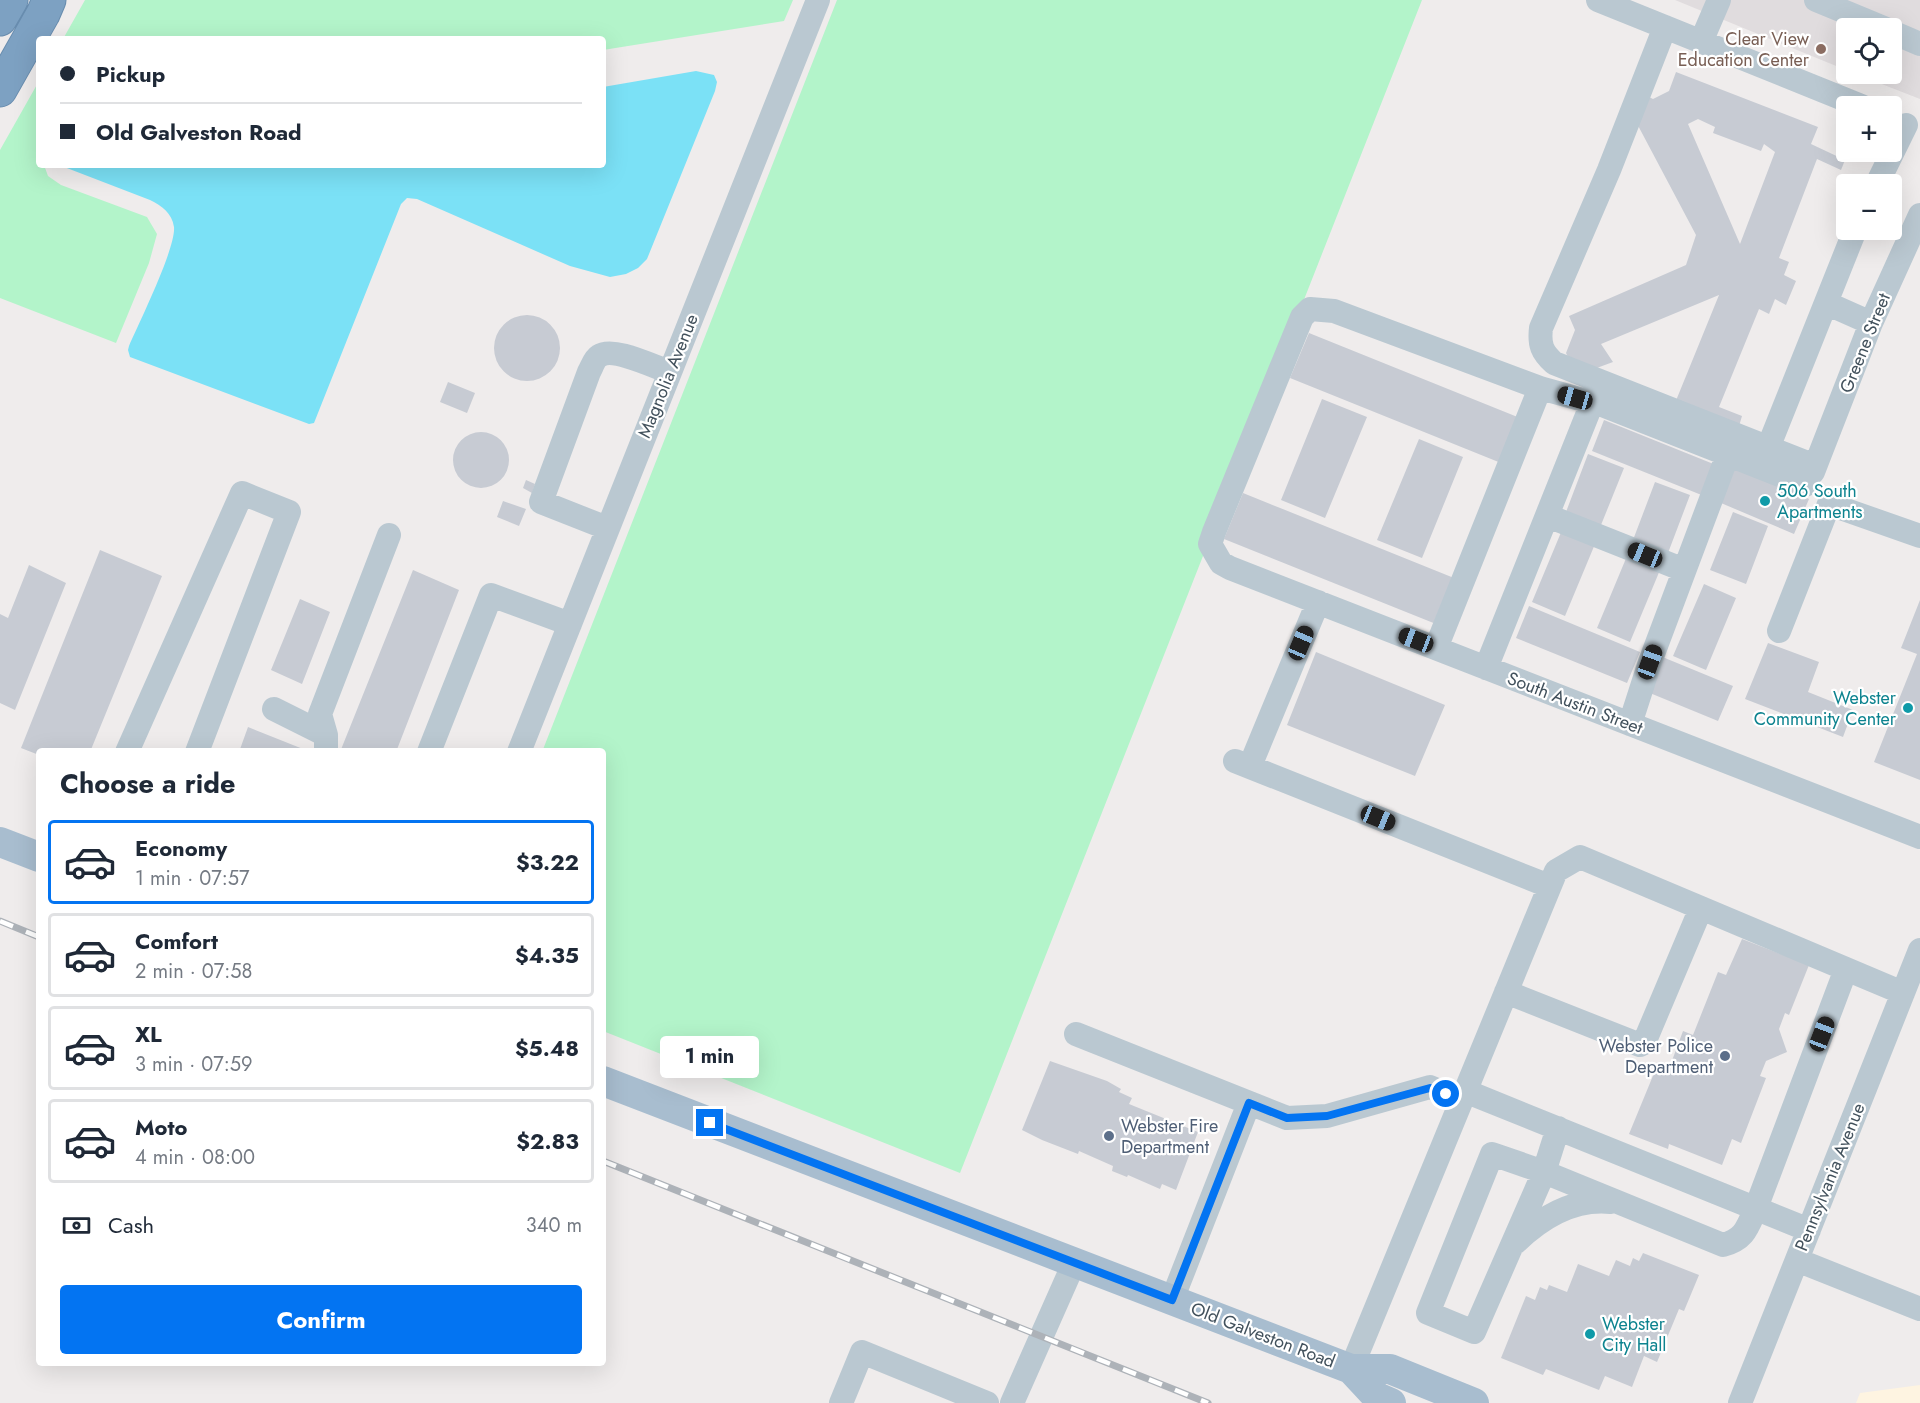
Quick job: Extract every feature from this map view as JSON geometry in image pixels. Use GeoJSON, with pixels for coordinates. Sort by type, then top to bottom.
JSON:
{"type":"FeatureCollection","features":[{"type":"Feature","properties":{"kind":"highway"},"geometry":{"type":"LineString","coordinates":[[0,19],[11,0]]}},
{"type":"Feature","properties":{"kind":"highway"},"geometry":{"type":"LineString","coordinates":[[0,90],[49,0]]}},
{"type":"Feature","properties":{"kind":"main road"},"geometry":{"type":"LineString","coordinates":[[0,842],[36,856]]}},
{"type":"Feature","properties":{"kind":"main road","name":"Old Galveston Road"},"geometry":{"type":"LineString","coordinates":[[606,1083],[1351,1370],[1390,1370],[1474,1403]]}},
{"type":"Feature","properties":{"kind":"main road","name":"Old Galveston Road"},"geometry":{"type":"LineString","coordinates":[[1351,1370],[1377,1398],[1390,1403]]}},
{"type":"Feature","properties":{"kind":"street","name":"Magnolia Avenue"},"geometry":{"type":"LineString","coordinates":[[521,748],[818,0]]}},
{"type":"Feature","properties":{"kind":"street"},"geometry":{"type":"LineString","coordinates":[[1598,0],[1836,96]]}},
{"type":"Feature","properties":{"kind":"street"},"geometry":{"type":"LineString","coordinates":[[1701,42],[1719,0]]}},
{"type":"Feature","properties":{"kind":"street"},"geometry":{"type":"LineString","coordinates":[[1816,0],[1860,18]]}},
{"type":"Feature","properties":{"kind":"street"},"geometry":{"type":"LineString","coordinates":[[1665,27],[1610,170],[1541,328],[1539,342],[1543,353],[1554,363],[1768,448],[1811,474]]}},
{"type":"Feature","properties":{"kind":"street"},"geometry":{"type":"LineString","coordinates":[[1902,36],[1920,44]]}},
{"type":"Feature","properties":{"kind":"street"},"geometry":{"type":"LineString","coordinates":[[1881,174],[1906,124]]}},
{"type":"Feature","properties":{"kind":"street","name":"Greene Street"},"geometry":{"type":"LineString","coordinates":[[1811,474],[1871,323],[1920,215]]}},
{"type":"Feature","properties":{"kind":"street"},"geometry":{"type":"LineString","coordinates":[[1768,448],[1851,240]]}},
{"type":"Feature","properties":{"kind":"street"},"geometry":{"type":"LineString","coordinates":[[1826,303],[1871,323]]}},
{"type":"Feature","properties":{"kind":"street","name":"South Austin Street"},"geometry":{"type":"LineString","coordinates":[[1540,388],[1334,311],[1310,309],[1302,317],[1210,544],[1221,563],[1230,568],[1920,837]]}},
{"type":"Feature","properties":{"kind":"street"},"geometry":{"type":"LineString","coordinates":[[607,528],[541,502],[589,372],[597,357],[605,353],[615,353],[670,372]]}},
{"type":"Feature","properties":{"kind":"street"},"geometry":{"type":"LineString","coordinates":[[1436,648],[1540,388],[1592,403],[1728,454],[1811,474]]}},
{"type":"Feature","properties":{"kind":"street"},"geometry":{"type":"LineString","coordinates":[[1486,668],[1592,403]]}},
{"type":"Feature","properties":{"kind":"street"},"geometry":{"type":"LineString","coordinates":[[1629,724],[1728,454]]}},
{"type":"Feature","properties":{"kind":"street"},"geometry":{"type":"LineString","coordinates":[[129,748],[242,493],[289,512],[199,748]]}},
{"type":"Feature","properties":{"kind":"street"},"geometry":{"type":"LineString","coordinates":[[1779,631],[1829,504],[1920,536]]}},
{"type":"Feature","properties":{"kind":"street"},"geometry":{"type":"LineString","coordinates":[[1548,516],[1684,570]]}},
{"type":"Feature","properties":{"kind":"street"},"geometry":{"type":"LineString","coordinates":[[326,743],[320,714],[389,535]]}},
{"type":"Feature","properties":{"kind":"street"},"geometry":{"type":"LineString","coordinates":[[431,748],[491,596],[570,624]]}},
{"type":"Feature","properties":{"kind":"street"},"geometry":{"type":"LineString","coordinates":[[1318,602],[1243,764],[1549,886]]}},
{"type":"Feature","properties":{"kind":"street"},"geometry":{"type":"LineString","coordinates":[[274,709],[326,743]]}},
{"type":"Feature","properties":{"kind":"street"},"geometry":{"type":"LineString","coordinates":[[1351,1370],[1556,871],[1580,857],[1903,993]]}},
{"type":"Feature","properties":{"kind":"street"},"geometry":{"type":"LineString","coordinates":[[1506,992],[1640,1046],[1644,1043],[1701,908]]}},
{"type":"Feature","properties":{"kind":"street","name":"Pennsylvania Avenue"},"geometry":{"type":"LineString","coordinates":[[1740,1403],[1920,950]]}},
{"type":"Feature","properties":{"kind":"street"},"geometry":{"type":"LineString","coordinates":[[1558,1128],[1544,1172],[1474,1332],[1428,1313],[1492,1154],[1544,1172],[1723,1245],[1737,1241],[1746,1230],[1756,1208],[1846,969]]}},
{"type":"Feature","properties":{"kind":"street"},"geometry":{"type":"LineString","coordinates":[[1076,1034],[1287,1118],[1327,1116],[1430,1088],[1463,1096],[1558,1128],[1809,1230]]}},
{"type":"Feature","properties":{"kind":"street"},"geometry":{"type":"LineString","coordinates":[[1172,1300],[1249,1103]]}},
{"type":"Feature","properties":{"kind":"street"},"geometry":{"type":"LineString","coordinates":[[1510,1249],[1528,1231],[1556,1212],[1586,1202],[1619,1203]]}},
{"type":"Feature","properties":{"kind":"street"},"geometry":{"type":"LineString","coordinates":[[1797,1260],[1920,1309]]}},
{"type":"Feature","properties":{"kind":"street"},"geometry":{"type":"LineString","coordinates":[[1012,1403],[1074,1263]]}},
{"type":"Feature","properties":{"kind":"street"},"geometry":{"type":"LineString","coordinates":[[841,1403],[862,1352],[987,1403]]}},
{"type":"Feature","properties":{"kind":"shaded area","name":"Clear View Education Center"},"geometry":{"type":"Polygon","coordinates":[[[1675,0],[1920,0],[1920,99],[1882,84],[1902,84],[1902,18],[1836,18],[1836,66],[1675,0]]]}},
{"type":"Feature","properties":{"kind":"shaded area"},"geometry":{"type":"Polygon","coordinates":[[[1920,1385],[1920,1403],[1856,1403],[1860,1393],[1920,1385]]]}},
{"type":"Feature","properties":{"kind":"green space"},"geometry":{"type":"Polygon","coordinates":[[[85,0],[793,0],[784,21],[606,50],[606,36],[65,36],[85,0]]]}},
{"type":"Feature","properties":{"kind":"green space"},"geometry":{"type":"Polygon","coordinates":[[[837,0],[1422,0],[960,1173],[606,1032],[606,748],[544,748],[837,0]]]}},
{"type":"Feature","properties":{"kind":"green space"},"geometry":{"type":"Polygon","coordinates":[[[36,86],[36,168],[45,168],[48,176],[61,185],[147,217],[157,234],[149,263],[116,343],[0,298],[0,150],[36,86]]]}},
{"type":"Feature","properties":{"kind":"water"},"geometry":{"type":"Polygon","coordinates":[[[696,71],[714,75],[717,82],[647,259],[638,268],[626,274],[610,277],[570,266],[417,199],[407,198],[401,204],[314,423],[309,424],[130,357],[129,346],[169,251],[173,237],[173,222],[166,210],[150,200],[67,168],[606,168],[606,86],[696,71]]]}},
{"type":"Feature","properties":{"kind":"building"},"geometry":{"type":"Polygon","coordinates":[[[1676,72],[1818,127],[1811,144],[1836,156],[1836,162],[1844,162],[1841,170],[1817,159],[1779,258],[1789,262],[1784,275],[1796,281],[1786,305],[1775,299],[1769,314],[1759,309],[1719,407],[1742,416],[1739,426],[1675,403],[1719,295],[1601,344],[1613,362],[1594,369],[1570,361],[1566,353],[1575,330],[1569,316],[1686,265],[1696,235],[1634,118],[1645,95],[1653,99],[1669,91],[1676,72]],[[1698,119],[1688,124],[1740,244],[1775,152],[1764,144],[1761,151],[1713,133],[1715,127],[1698,119]]]}},
{"type":"Feature","properties":{"kind":"building"},"geometry":{"type":"Polygon","coordinates":[[[520,315],[534,315],[546,320],[555,329],[560,348],[558,361],[551,372],[534,381],[520,381],[508,376],[499,367],[494,355],[494,341],[499,329],[508,320],[520,315]]]}},
{"type":"Feature","properties":{"kind":"building"},"geometry":{"type":"Polygon","coordinates":[[[1309,333],[1520,418],[1501,463],[1290,378],[1309,333]]]}},
{"type":"Feature","properties":{"kind":"building"},"geometry":{"type":"Polygon","coordinates":[[[448,382],[475,393],[467,413],[440,402],[448,382]]]}},
{"type":"Feature","properties":{"kind":"building"},"geometry":{"type":"Polygon","coordinates":[[[1322,399],[1367,417],[1325,518],[1281,500],[1322,399]]]}},
{"type":"Feature","properties":{"kind":"building"},"geometry":{"type":"Polygon","coordinates":[[[1604,420],[1716,465],[1704,496],[1592,451],[1604,420]]]}},
{"type":"Feature","properties":{"kind":"building"},"geometry":{"type":"Polygon","coordinates":[[[475,432],[487,432],[497,436],[505,444],[509,460],[505,476],[497,484],[487,488],[475,488],[465,484],[457,476],[453,466],[453,454],[457,444],[465,436],[475,432]]]}},
{"type":"Feature","properties":{"kind":"building"},"geometry":{"type":"Polygon","coordinates":[[[1419,439],[1463,457],[1422,558],[1377,540],[1419,439]]]}},
{"type":"Feature","properties":{"kind":"building"},"geometry":{"type":"Polygon","coordinates":[[[1588,454],[1624,468],[1601,525],[1566,512],[1588,454]]]}},
{"type":"Feature","properties":{"kind":"building","name":"506 South Apartments"},"geometry":{"type":"Polygon","coordinates":[[[1735,468],[1809,499],[1794,534],[1721,503],[1735,468]]]}},
{"type":"Feature","properties":{"kind":"building"},"geometry":{"type":"Polygon","coordinates":[[[526,480],[535,484],[532,493],[523,488],[526,480]]]}},
{"type":"Feature","properties":{"kind":"building"},"geometry":{"type":"Polygon","coordinates":[[[1655,482],[1690,495],[1668,553],[1633,540],[1655,482]]]}},
{"type":"Feature","properties":{"kind":"building"},"geometry":{"type":"Polygon","coordinates":[[[1243,493],[1454,578],[1436,624],[1224,539],[1243,493]]]}},
{"type":"Feature","properties":{"kind":"building"},"geometry":{"type":"Polygon","coordinates":[[[503,501],[526,509],[519,526],[497,517],[503,501]]]}},
{"type":"Feature","properties":{"kind":"building"},"geometry":{"type":"Polygon","coordinates":[[[1733,512],[1768,526],[1746,584],[1710,570],[1733,512]]]}},
{"type":"Feature","properties":{"kind":"building"},"geometry":{"type":"Polygon","coordinates":[[[1562,530],[1595,544],[1565,616],[1532,602],[1562,530]]]}},
{"type":"Feature","properties":{"kind":"building"},"geometry":{"type":"Polygon","coordinates":[[[100,550],[162,576],[92,748],[36,748],[36,754],[21,748],[100,550]]]}},
{"type":"Feature","properties":{"kind":"building"},"geometry":{"type":"Polygon","coordinates":[[[1627,556],[1660,570],[1630,642],[1597,628],[1627,556]]]}},
{"type":"Feature","properties":{"kind":"building"},"geometry":{"type":"Polygon","coordinates":[[[29,565],[66,583],[15,710],[0,703],[0,614],[8,618],[29,565]]]}},
{"type":"Feature","properties":{"kind":"building"},"geometry":{"type":"Polygon","coordinates":[[[413,570],[459,590],[398,748],[342,748],[413,570]]]}},
{"type":"Feature","properties":{"kind":"building"},"geometry":{"type":"Polygon","coordinates":[[[1704,584],[1736,598],[1706,670],[1673,656],[1704,584]]]}},
{"type":"Feature","properties":{"kind":"building"},"geometry":{"type":"Polygon","coordinates":[[[300,599],[330,612],[302,684],[271,670],[300,599]]]}},
{"type":"Feature","properties":{"kind":"building","name":"Webster Community Center"},"geometry":{"type":"Polygon","coordinates":[[[1920,600],[1920,780],[1874,762],[1917,654],[1901,648],[1920,600]]]}},
{"type":"Feature","properties":{"kind":"building"},"geometry":{"type":"Polygon","coordinates":[[[1529,606],[1640,652],[1627,683],[1516,638],[1529,606]]]}},
{"type":"Feature","properties":{"kind":"building"},"geometry":{"type":"Polygon","coordinates":[[[1768,643],[1819,662],[1808,692],[1853,710],[1843,737],[1745,699],[1768,643]]]}},
{"type":"Feature","properties":{"kind":"building"},"geometry":{"type":"Polygon","coordinates":[[[1316,652],[1445,705],[1415,776],[1287,725],[1316,652]]]}},
{"type":"Feature","properties":{"kind":"building"},"geometry":{"type":"Polygon","coordinates":[[[1660,656],[1733,686],[1718,721],[1645,691],[1660,656]]]}},
{"type":"Feature","properties":{"kind":"building"},"geometry":{"type":"Polygon","coordinates":[[[248,727],[300,748],[240,748],[248,727]]]}},
{"type":"Feature","properties":{"kind":"building","name":"Webster Police Department"},"geometry":{"type":"Polygon","coordinates":[[[1742,939],[1809,965],[1789,1015],[1785,1013],[1779,1029],[1787,1052],[1766,1061],[1760,1076],[1766,1078],[1741,1143],[1732,1139],[1722,1165],[1669,1144],[1668,1149],[1629,1134],[1657,1066],[1665,1070],[1670,1066],[1683,1031],[1693,1035],[1718,972],[1726,975],[1742,939]]]}},
{"type":"Feature","properties":{"kind":"building"},"geometry":{"type":"Polygon","coordinates":[[[1050,1061],[1107,1081],[1121,1089],[1119,1092],[1132,1098],[1129,1104],[1198,1132],[1176,1190],[1162,1184],[1160,1189],[1128,1175],[1127,1177],[1112,1171],[1113,1166],[1079,1151],[1078,1154],[1042,1140],[1022,1130],[1050,1061]]]}},
{"type":"Feature","properties":{"kind":"building","name":"Webster City Hall"},"geometry":{"type":"Polygon","coordinates":[[[1643,1253],[1699,1275],[1684,1311],[1679,1309],[1657,1362],[1644,1356],[1632,1387],[1605,1376],[1599,1390],[1546,1369],[1543,1375],[1501,1358],[1526,1296],[1535,1300],[1540,1287],[1547,1290],[1549,1285],[1567,1292],[1578,1264],[1609,1276],[1616,1260],[1630,1266],[1633,1258],[1639,1261],[1643,1253]]]}},
{"type":"Feature","properties":{"kind":"railway"},"geometry":{"type":"LineString","coordinates":[[0,921],[36,936]]}},
{"type":"Feature","properties":{"kind":"railway"},"geometry":{"type":"LineString","coordinates":[[606,1162],[1208,1403]]}},
{"type":"Feature","properties":{"kind":"place","name":"Clear View Education Center"},"geometry":{"type":"Point","coordinates":[1821,49]}},
{"type":"Feature","properties":{"kind":"place","name":"506 South Apartments"},"geometry":{"type":"Point","coordinates":[1765,501]}},
{"type":"Feature","properties":{"kind":"place","name":"Webster Community Center"},"geometry":{"type":"Point","coordinates":[1908,708]}},
{"type":"Feature","properties":{"kind":"place","name":"Webster Police Department"},"geometry":{"type":"Point","coordinates":[1725,1056]}},
{"type":"Feature","properties":{"kind":"place","name":"Webster Fire Department"},"geometry":{"type":"Point","coordinates":[1109,1136]}},
{"type":"Feature","properties":{"kind":"place","name":"Webster City Hall"},"geometry":{"type":"Point","coordinates":[1590,1334]}},
{"type":"Feature","properties":{"kind":"route"},"geometry":{"type":"LineString","coordinates":[[710,1123],[1172,1300],[1249,1103],[1287,1118],[1327,1116],[1430,1088],[1446,1094]]}}]}
